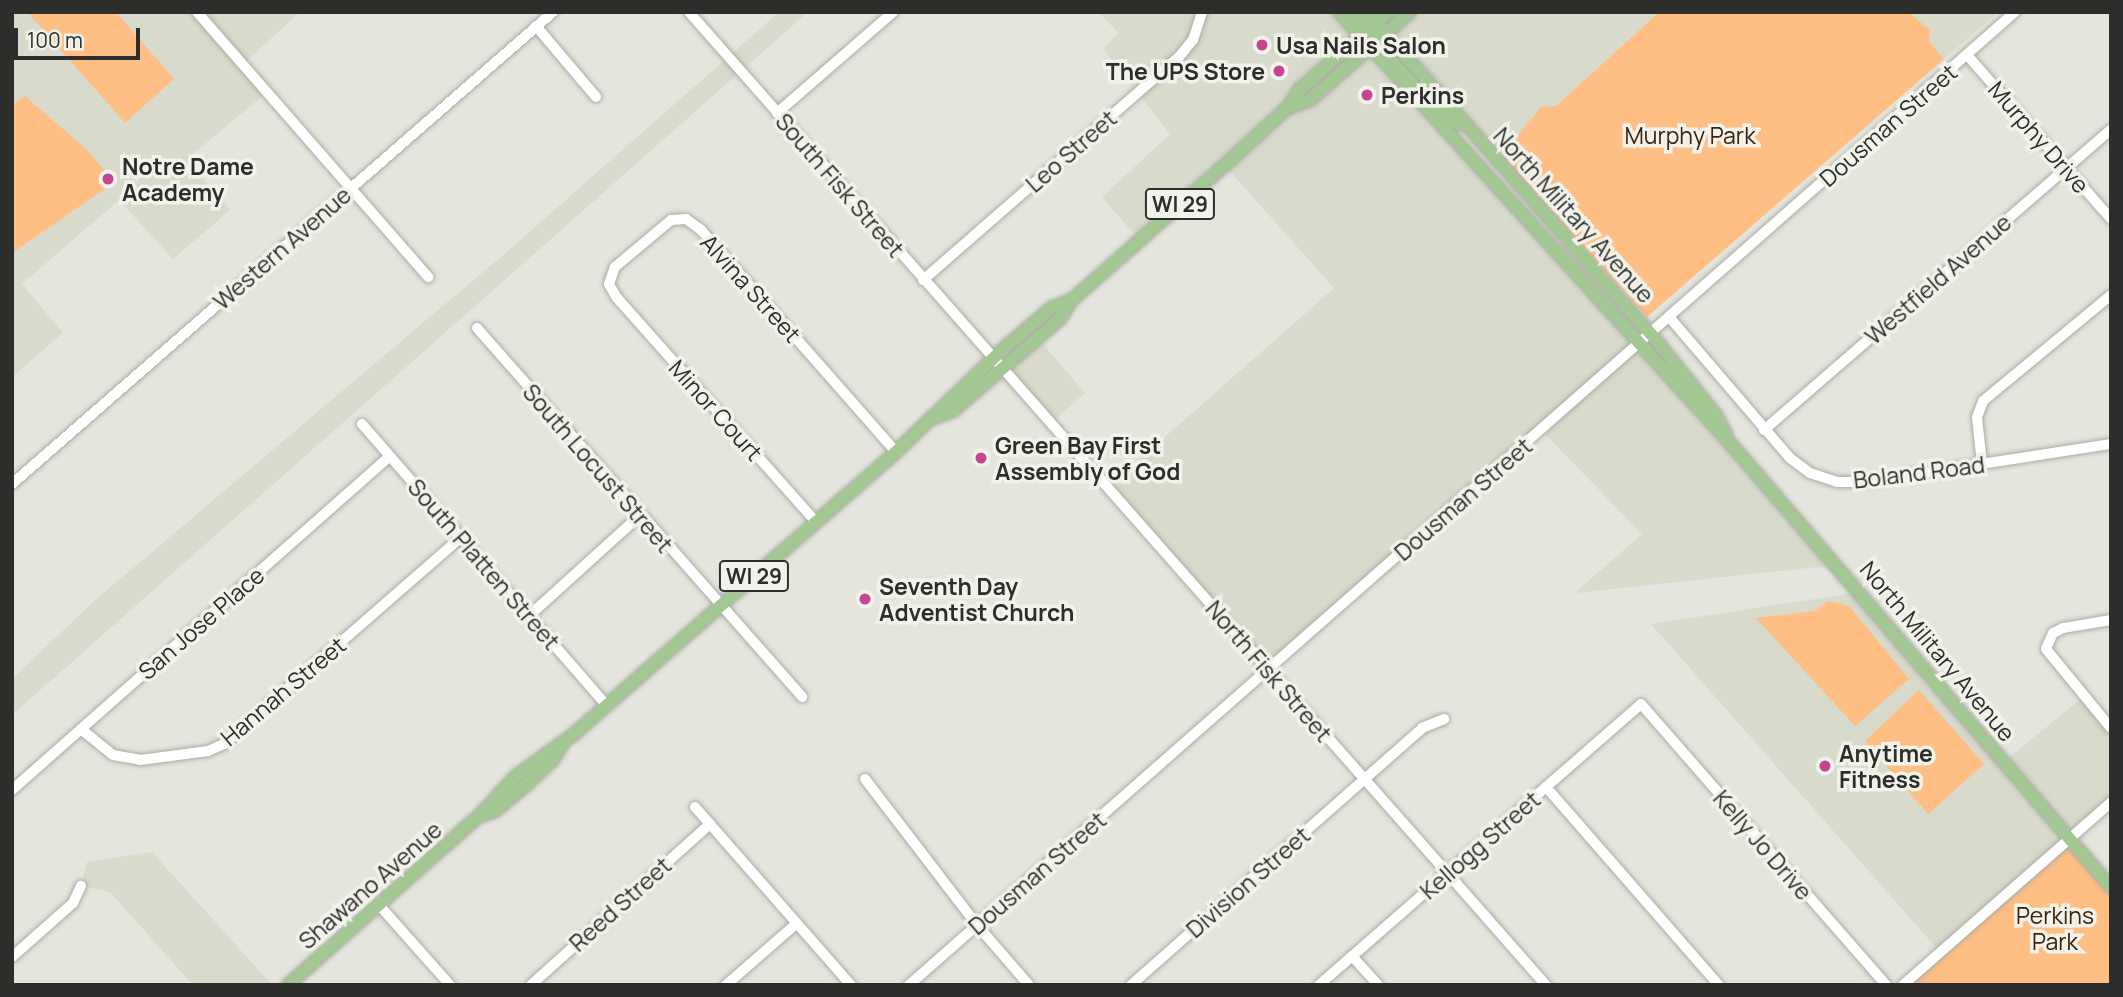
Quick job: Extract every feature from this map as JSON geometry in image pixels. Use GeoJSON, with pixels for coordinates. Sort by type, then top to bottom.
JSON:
{"type":"FeatureCollection","features":[{"type":"Feature","properties":{"kind":"main road"},"geometry":{"type":"LineString","coordinates":[[1339,12],[1369,30]]}},
{"type":"Feature","properties":{"kind":"main road"},"geometry":{"type":"LineString","coordinates":[[1353,12],[1369,30]]}},
{"type":"Feature","properties":{"kind":"main road"},"geometry":{"type":"LineString","coordinates":[[1367,12],[1369,30]]}},
{"type":"Feature","properties":{"kind":"main road","name":"Shawano Avenue"},"geometry":{"type":"LineString","coordinates":[[933,418],[953,411],[1060,319],[1072,300],[1287,108],[1299,90],[1388,12]]}},
{"type":"Feature","properties":{"kind":"main road","name":"Shawano Avenue"},"geometry":{"type":"LineString","coordinates":[[1287,108],[1310,100],[1410,12]]}},
{"type":"Feature","properties":{"kind":"main road","name":"North Military Avenue"},"geometry":{"type":"LineString","coordinates":[[1731,444],[1716,415],[1651,334],[1386,34],[1369,30],[1373,46],[1637,346],[1731,444],[2111,887]]}},
{"type":"Feature","properties":{"kind":"main road"},"geometry":{"type":"LineString","coordinates":[[1373,46],[1430,102],[1479,139]]}},
{"type":"Feature","properties":{"kind":"main road","name":"Shawano Avenue"},"geometry":{"type":"LineString","coordinates":[[288,985],[479,817],[531,763],[562,744],[607,706],[896,452],[933,418],[944,401],[1051,307],[1072,300]]}},
{"type":"Feature","properties":{"kind":"street"},"geometry":{"type":"LineString","coordinates":[[197,12],[428,276]]}},
{"type":"Feature","properties":{"kind":"street","name":"Western Avenue"},"geometry":{"type":"LineString","coordinates":[[12,484],[552,12]]}},
{"type":"Feature","properties":{"kind":"street","name":"South Fisk Street"},"geometry":{"type":"LineString","coordinates":[[689,12],[993,358]]}},
{"type":"Feature","properties":{"kind":"street"},"geometry":{"type":"LineString","coordinates":[[777,113],[892,12]]}},
{"type":"Feature","properties":{"kind":"street","name":"Leo Street"},"geometry":{"type":"LineString","coordinates":[[923,280],[1179,57],[1193,40],[1202,12]]}},
{"type":"Feature","properties":{"kind":"street","name":"Dousman Street"},"geometry":{"type":"LineString","coordinates":[[909,985],[2015,12]]}},
{"type":"Feature","properties":{"kind":"street"},"geometry":{"type":"LineString","coordinates":[[536,26],[596,97]]}},
{"type":"Feature","properties":{"kind":"street","name":"Murphy Drive"},"geometry":{"type":"LineString","coordinates":[[1967,55],[2111,219]]}},
{"type":"Feature","properties":{"kind":"street","name":"Westfield Avenue"},"geometry":{"type":"LineString","coordinates":[[1764,430],[2111,129]]}},
{"type":"Feature","properties":{"kind":"street","name":"Alvina Street"},"geometry":{"type":"LineString","coordinates":[[617,298],[609,284],[615,267],[671,220],[686,219],[701,230],[896,452]]}},
{"type":"Feature","properties":{"kind":"street"},"geometry":{"type":"LineString","coordinates":[[1982,464],[1977,417],[1983,401],[2111,295]]}},
{"type":"Feature","properties":{"kind":"street","name":"Minor Court"},"geometry":{"type":"LineString","coordinates":[[617,298],[816,522]]}},
{"type":"Feature","properties":{"kind":"street","name":"Boland Road"},"geometry":{"type":"LineString","coordinates":[[1670,318],[1764,430],[1800,466],[1837,482],[1982,464],[2111,443]]}},
{"type":"Feature","properties":{"kind":"street","name":"South Locust Street"},"geometry":{"type":"LineString","coordinates":[[477,328],[719,608],[802,697]]}},
{"type":"Feature","properties":{"kind":"street","name":"North Fisk Street"},"geometry":{"type":"LineString","coordinates":[[993,358],[1546,985]]}},
{"type":"Feature","properties":{"kind":"street","name":"South Platten Street"},"geometry":{"type":"LineString","coordinates":[[362,424],[607,706]]}},
{"type":"Feature","properties":{"kind":"street","name":"San Jose Place"},"geometry":{"type":"LineString","coordinates":[[12,790],[390,456]]}},
{"type":"Feature","properties":{"kind":"street"},"geometry":{"type":"LineString","coordinates":[[530,615],[639,516]]}},
{"type":"Feature","properties":{"kind":"street","name":"Hannah Street"},"geometry":{"type":"LineString","coordinates":[[81,729],[113,755],[140,760],[208,751],[224,744],[461,537]]}},
{"type":"Feature","properties":{"kind":"street"},"geometry":{"type":"LineString","coordinates":[[2111,620],[2063,628],[2053,633],[2046,649],[2111,728]]}},
{"type":"Feature","properties":{"kind":"street","name":"Kellogg Street"},"geometry":{"type":"LineString","coordinates":[[1319,985],[1641,704]]}},
{"type":"Feature","properties":{"kind":"street","name":"Kelly Jo Drive"},"geometry":{"type":"LineString","coordinates":[[1641,704],[1886,985]]}},
{"type":"Feature","properties":{"kind":"street","name":"Division Street"},"geometry":{"type":"LineString","coordinates":[[1131,985],[1422,729],[1444,719]]}},
{"type":"Feature","properties":{"kind":"street"},"geometry":{"type":"LineString","coordinates":[[864,779],[977,925],[1029,985]]}},
{"type":"Feature","properties":{"kind":"street"},"geometry":{"type":"LineString","coordinates":[[1546,787],[1718,985]]}},
{"type":"Feature","properties":{"kind":"street"},"geometry":{"type":"LineString","coordinates":[[1903,985],[2111,802]]}},
{"type":"Feature","properties":{"kind":"street"},"geometry":{"type":"LineString","coordinates":[[695,807],[851,985]]}},
{"type":"Feature","properties":{"kind":"street","name":"Reed Street"},"geometry":{"type":"LineString","coordinates":[[531,985],[710,824]]}},
{"type":"Feature","properties":{"kind":"street"},"geometry":{"type":"LineString","coordinates":[[12,957],[73,904],[80,886]]}},
{"type":"Feature","properties":{"kind":"street"},"geometry":{"type":"LineString","coordinates":[[379,905],[450,985]]}},
{"type":"Feature","properties":{"kind":"street"},"geometry":{"type":"LineString","coordinates":[[726,985],[797,923]]}},
{"type":"Feature","properties":{"kind":"street"},"geometry":{"type":"LineString","coordinates":[[1352,956],[1378,985]]}},
{"type":"Feature","properties":{"kind":"shaded area","name":"Notre Dame Academy"},"geometry":{"type":"Polygon","coordinates":[[[12,12],[300,12],[243,64],[267,92],[187,159],[230,210],[173,259],[119,200],[22,284],[63,333],[12,377],[12,12]]]}},
{"type":"Feature","properties":{"kind":"shaded area"},"geometry":{"type":"Polygon","coordinates":[[[779,12],[808,12],[12,715],[12,679],[93,602],[509,250],[779,12]]]}},
{"type":"Feature","properties":{"kind":"shaded area"},"geometry":{"type":"Polygon","coordinates":[[[1099,12],[1339,12],[1837,565],[1575,593],[1642,534],[1541,430],[1268,670],[1107,488],[1334,288],[1225,166],[1139,240],[1102,197],[1170,134],[1103,49],[1118,33],[1099,12]]]}},
{"type":"Feature","properties":{"kind":"shaded area"},"geometry":{"type":"Polygon","coordinates":[[[1380,12],[1659,12],[1501,156],[1380,12]]]}},
{"type":"Feature","properties":{"kind":"shaded area"},"geometry":{"type":"Polygon","coordinates":[[[1903,12],[1998,12],[1944,59],[1903,12]]]}},
{"type":"Feature","properties":{"kind":"shaded area"},"geometry":{"type":"Polygon","coordinates":[[[1038,338],[1085,393],[1050,424],[1002,369],[1038,338]]]}},
{"type":"Feature","properties":{"kind":"shaded area"},"geometry":{"type":"Polygon","coordinates":[[[1861,592],[2004,762],[2083,697],[2111,728],[2111,802],[1940,952],[1651,624],[1861,592]]]}},
{"type":"Feature","properties":{"kind":"shaded area"},"geometry":{"type":"Polygon","coordinates":[[[152,852],[272,985],[193,985],[110,892],[81,886],[87,862],[152,852]]]}},
{"type":"Feature","properties":{"kind":"green space"},"geometry":{"type":"Polygon","coordinates":[[[34,12],[116,12],[174,79],[125,123],[30,15],[34,12]]]}},
{"type":"Feature","properties":{"kind":"green space","name":"Murphy Park"},"geometry":{"type":"Polygon","coordinates":[[[1659,12],[1908,12],[1930,30],[1929,42],[1944,59],[1647,317],[1501,156],[1541,107],[1556,106],[1659,12]]]}},
{"type":"Feature","properties":{"kind":"green space"},"geometry":{"type":"Polygon","coordinates":[[[25,96],[87,150],[106,173],[106,188],[12,253],[12,105],[25,96]]]}},
{"type":"Feature","properties":{"kind":"green space"},"geometry":{"type":"Polygon","coordinates":[[[1828,601],[1849,606],[1909,679],[1855,726],[1756,618],[1815,611],[1828,601]]]}},
{"type":"Feature","properties":{"kind":"green space"},"geometry":{"type":"Polygon","coordinates":[[[1919,690],[1984,764],[1928,814],[1865,741],[1919,690]]]}},
{"type":"Feature","properties":{"kind":"green space","name":"Perkins Park"},"geometry":{"type":"Polygon","coordinates":[[[2069,840],[2111,887],[2111,985],[1903,985],[2069,840]]]}},
{"type":"Feature","properties":{"kind":"place","name":"Usa Nails Salon"},"geometry":{"type":"Point","coordinates":[1262,45]}},
{"type":"Feature","properties":{"kind":"place","name":"The UPS Store"},"geometry":{"type":"Point","coordinates":[1279,71]}},
{"type":"Feature","properties":{"kind":"place","name":"Perkins"},"geometry":{"type":"Point","coordinates":[1367,95]}},
{"type":"Feature","properties":{"kind":"place","name":"Notre Dame Academy"},"geometry":{"type":"Point","coordinates":[108,179]}},
{"type":"Feature","properties":{"kind":"place","name":"Green Bay First Assembly of God"},"geometry":{"type":"Point","coordinates":[981,458]}},
{"type":"Feature","properties":{"kind":"place","name":"Seventh Day Adventist Church"},"geometry":{"type":"Point","coordinates":[865,599]}},
{"type":"Feature","properties":{"kind":"place","name":"Anytime Fitness"},"geometry":{"type":"Point","coordinates":[1825,766]}}]}
